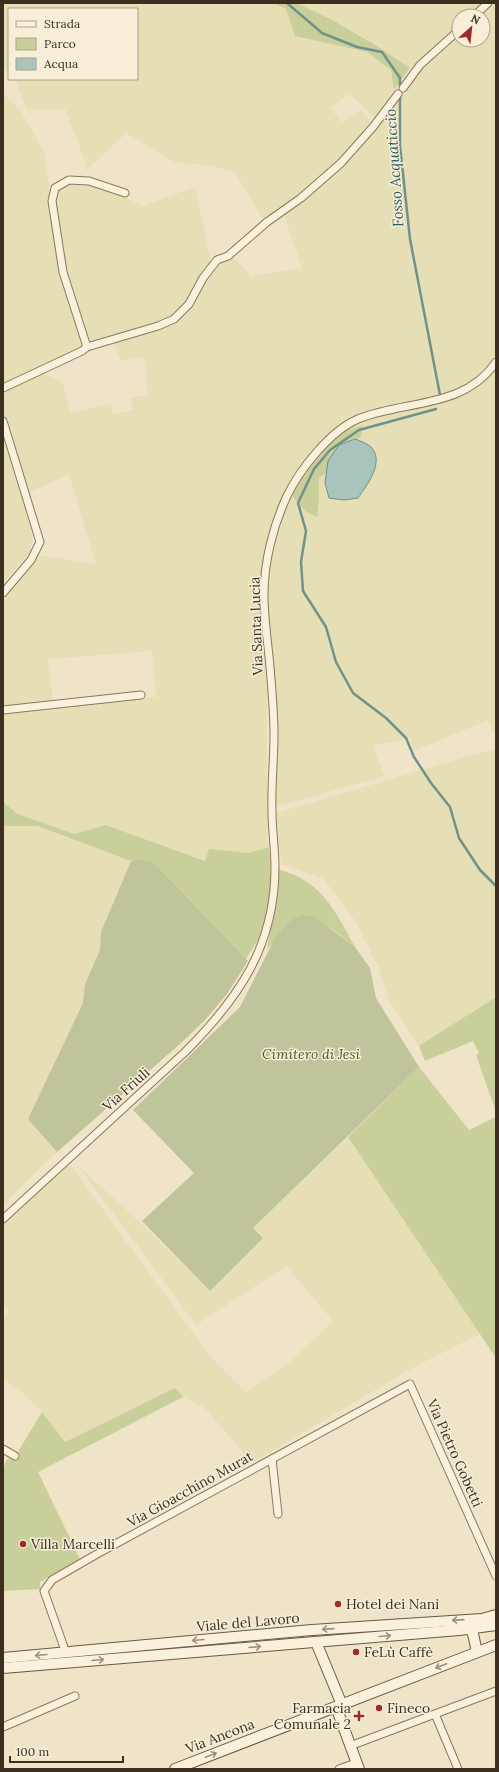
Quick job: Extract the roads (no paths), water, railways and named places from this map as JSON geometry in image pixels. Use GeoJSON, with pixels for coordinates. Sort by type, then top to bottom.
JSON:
{"type":"FeatureCollection","features":[{"type":"Feature","properties":{"kind":"main road","name":"Viale del Lavoro"},"geometry":{"type":"LineString","coordinates":[[4,1666],[66,1653],[312,1630],[482,1619],[496,1615]]}},
{"type":"Feature","properties":{"kind":"main road","name":"Viale del Lavoro"},"geometry":{"type":"LineString","coordinates":[[4,1666],[316,1642],[470,1629],[496,1625]]}},
{"type":"Feature","properties":{"kind":"main road"},"geometry":{"type":"LineString","coordinates":[[470,1629],[473,1634],[477,1652]]}},
{"type":"Feature","properties":{"kind":"main road"},"geometry":{"type":"LineString","coordinates":[[316,1642],[339,1706],[350,1746],[358,1766]]}},
{"type":"Feature","properties":{"kind":"main road","name":"Via Ancona"},"geometry":{"type":"LineString","coordinates":[[175,1769],[496,1645]]}},
{"type":"Feature","properties":{"kind":"street"},"geometry":{"type":"LineString","coordinates":[[3,388],[82,351],[87,347],[158,326],[174,319],[189,304],[204,278],[217,260],[228,256],[267,222],[301,198],[341,163],[373,127],[420,65],[451,37]]}},
{"type":"Feature","properties":{"kind":"street"},"geometry":{"type":"LineString","coordinates":[[87,347],[63,272],[52,201],[56,188],[69,180],[89,181],[125,193]]}},
{"type":"Feature","properties":{"kind":"street","name":"Via Santa Lucia"},"geometry":{"type":"LineString","coordinates":[[252,966],[264,941],[269,924],[274,887],[275,868],[272,812],[273,712],[264,596],[270,549],[283,506],[302,471],[341,428],[358,419],[443,399],[467,389],[481,380],[496,362]]}},
{"type":"Feature","properties":{"kind":"street"},"geometry":{"type":"LineString","coordinates":[[3,421],[40,542],[31,560],[3,594]]}},
{"type":"Feature","properties":{"kind":"street"},"geometry":{"type":"LineString","coordinates":[[3,710],[141,695]]}},
{"type":"Feature","properties":{"kind":"street","name":"Via Friuli"},"geometry":{"type":"LineString","coordinates":[[3,1218],[214,1024],[234,996],[252,966]]}},
{"type":"Feature","properties":{"kind":"street","name":"Via Gioacchino Murat"},"geometry":{"type":"LineString","coordinates":[[66,1653],[44,1591],[52,1580],[410,1384]]}},
{"type":"Feature","properties":{"kind":"street","name":"Via Pietro Gobetti"},"geometry":{"type":"LineString","coordinates":[[410,1384],[496,1576]]}},
{"type":"Feature","properties":{"kind":"street"},"geometry":{"type":"LineString","coordinates":[[3,1449],[15,1456]]}},
{"type":"Feature","properties":{"kind":"street"},"geometry":{"type":"LineString","coordinates":[[272,1459],[278,1514]]}},
{"type":"Feature","properties":{"kind":"street"},"geometry":{"type":"LineString","coordinates":[[350,1746],[496,1692]]}},
{"type":"Feature","properties":{"kind":"street"},"geometry":{"type":"LineString","coordinates":[[3,1727],[75,1696]]}},
{"type":"Feature","properties":{"kind":"street"},"geometry":{"type":"LineString","coordinates":[[435,1714],[458,1769]]}},
{"type":"Feature","properties":{"kind":"street"},"geometry":{"type":"LineString","coordinates":[[339,1769],[358,1766]]}},
{"type":"Feature","properties":{"kind":"water"},"geometry":{"type":"Polygon","coordinates":[[[355,439],[370,446],[374,452],[376,466],[370,480],[358,498],[344,500],[329,498],[325,483],[328,461],[339,445],[355,439]]]}},
{"type":"Feature","properties":{"kind":"waterway","name":"Fosso Acquaticcio"},"geometry":{"type":"LineString","coordinates":[[287,3],[322,33],[357,47],[382,52],[400,78],[400,146],[410,239],[440,395]]}},
{"type":"Feature","properties":{"kind":"waterway","name":"Fosso Acquaticcio"},"geometry":{"type":"LineString","coordinates":[[436,409],[359,430],[330,450],[314,469],[298,503],[306,531],[301,562],[303,591],[326,627],[336,662],[353,693],[386,718],[406,738],[414,757],[431,783],[450,807],[459,838],[480,870],[496,886]]}},
{"type":"Feature","properties":{"kind":"place","name":"Villa Marcelli"},"geometry":{"type":"Point","coordinates":[23,1544]}},
{"type":"Feature","properties":{"kind":"place","name":"Hotel dei Nani"},"geometry":{"type":"Point","coordinates":[338,1604]}},
{"type":"Feature","properties":{"kind":"place","name":"FeLù Caffè"},"geometry":{"type":"Point","coordinates":[356,1652]}},
{"type":"Feature","properties":{"kind":"place","name":"Fineco"},"geometry":{"type":"Point","coordinates":[379,1708]}},
{"type":"Feature","properties":{"kind":"place","name":"Farmacia Comunale 2"},"geometry":{"type":"Point","coordinates":[359,1716]}},
{"type":"Feature","properties":{"kind":"park label","name":"Cimitero di Jesi"},"geometry":{"type":"Point","coordinates":[311,1054]}}]}
